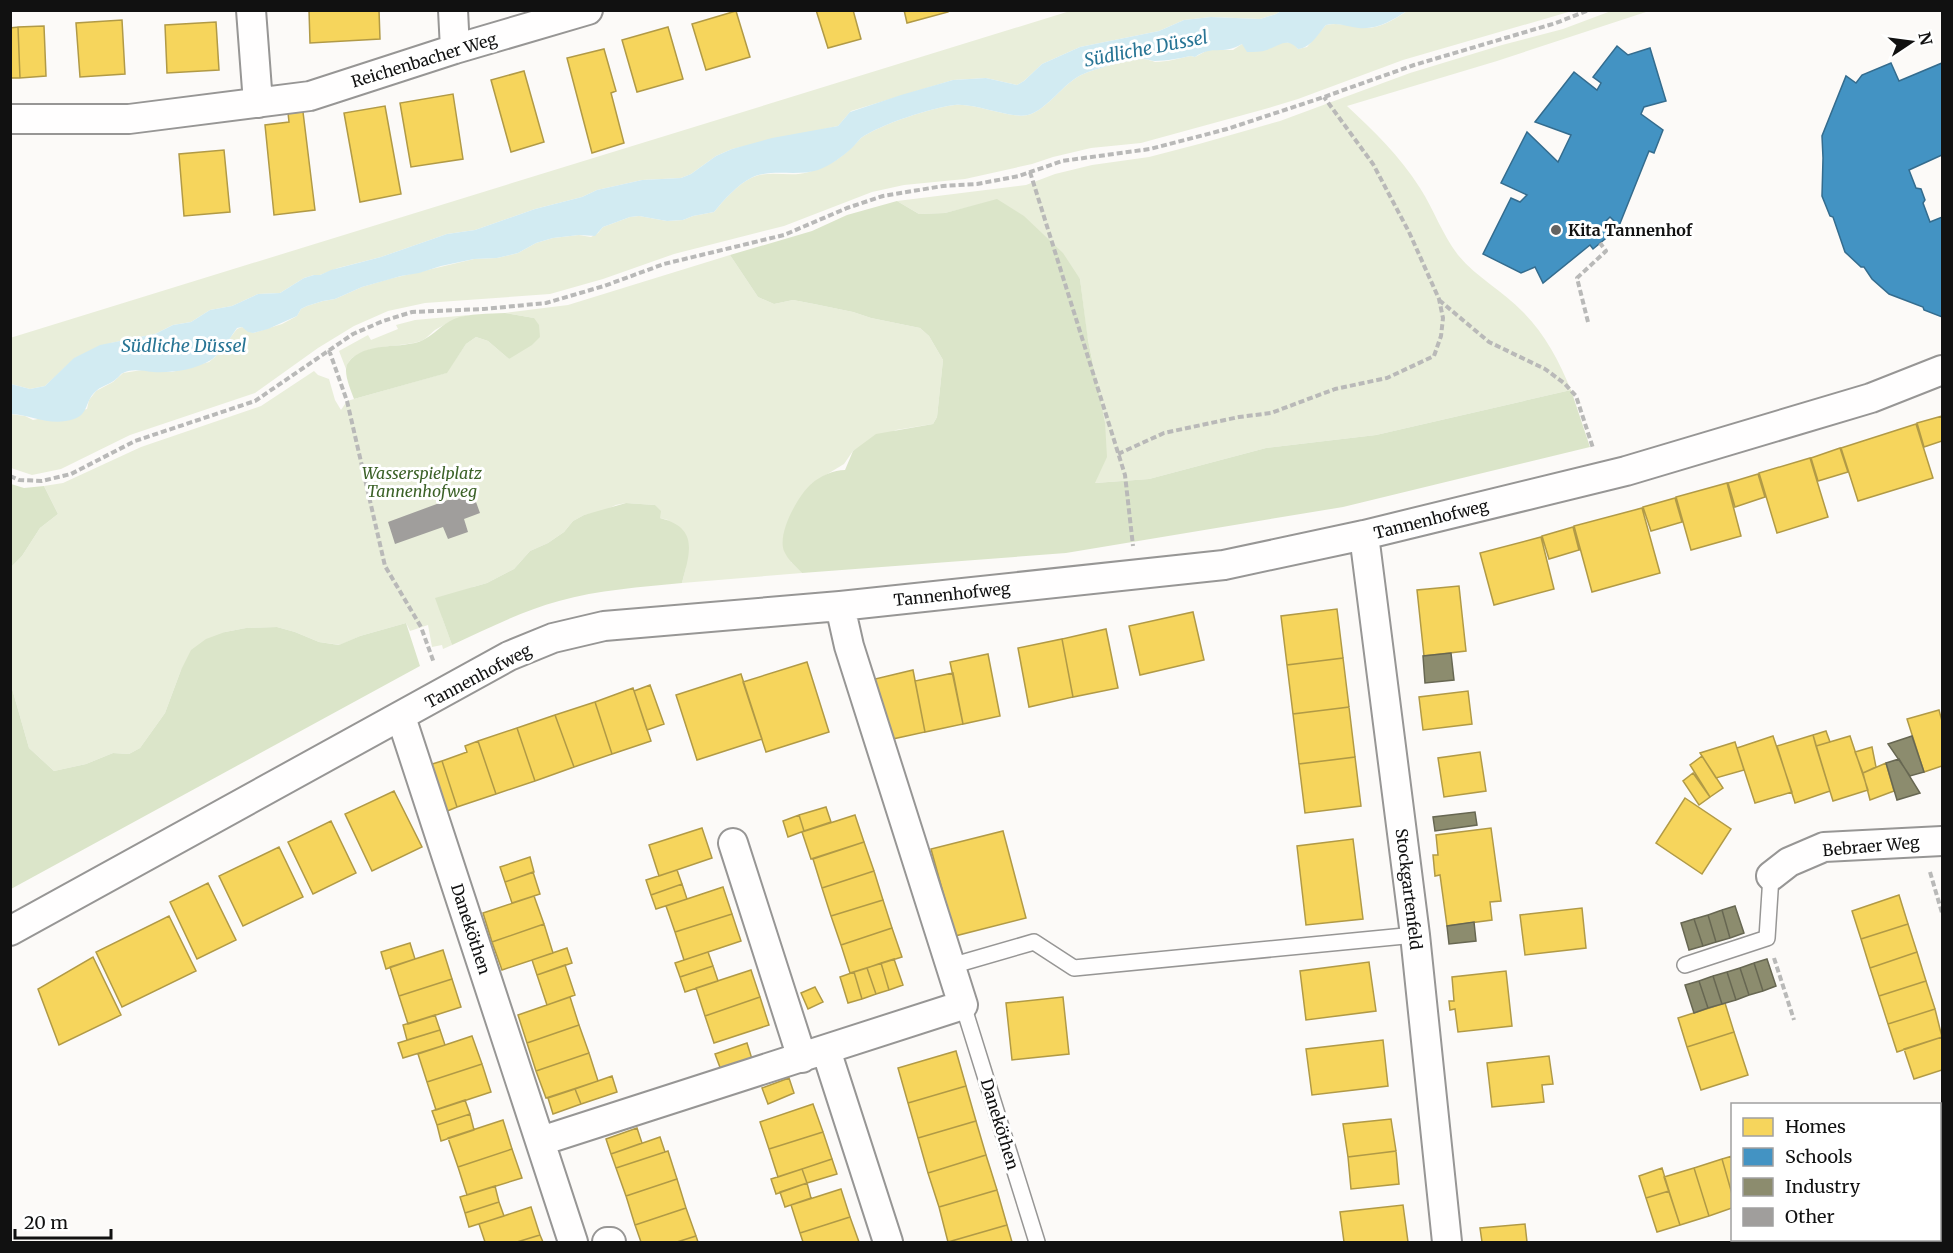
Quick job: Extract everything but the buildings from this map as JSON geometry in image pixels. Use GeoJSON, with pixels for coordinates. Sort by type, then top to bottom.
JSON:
{"type":"FeatureCollection","features":[{"type":"Feature","properties":{"kind":"street"},"geometry":{"type":"LineString","coordinates":[[251,10],[258,103]]}},
{"type":"Feature","properties":{"kind":"street"},"geometry":{"type":"LineString","coordinates":[[453,10],[455,49]]}},
{"type":"Feature","properties":{"kind":"street","name":"Reichenbacher Weg"},"geometry":{"type":"LineString","coordinates":[[10,120],[129,119],[310,96],[455,49],[588,10]]}},
{"type":"Feature","properties":{"kind":"street","name":"Tannenhofweg"},"geometry":{"type":"LineString","coordinates":[[10,931],[509,656],[553,638],[604,626],[840,606],[1224,565],[1364,536],[1602,477],[1871,398],[1942,370]]}},
{"type":"Feature","properties":{"kind":"street","name":"Stockgartenfeld"},"geometry":{"type":"LineString","coordinates":[[1364,536],[1415,935],[1447,1242]]}},
{"type":"Feature","properties":{"kind":"street","name":"Daneköthen"},"geometry":{"type":"LineString","coordinates":[[840,606],[849,646],[963,1005]]}},
{"type":"Feature","properties":{"kind":"street","name":"Daneköthen"},"geometry":{"type":"LineString","coordinates":[[401,717],[573,1242]]}},
{"type":"Feature","properties":{"kind":"street","name":"Bebraer Weg"},"geometry":{"type":"LineString","coordinates":[[1771,876],[1790,862],[1824,847],[1932,842]]}},
{"type":"Feature","properties":{"kind":"street"},"geometry":{"type":"LineString","coordinates":[[733,843],[888,1242]]}},
{"type":"Feature","properties":{"kind":"street"},"geometry":{"type":"LineString","coordinates":[[541,1141],[963,1005]]}},
{"type":"Feature","properties":{"kind":"lane"},"geometry":{"type":"LineString","coordinates":[[1685,964],[1767,938],[1771,876]]}},
{"type":"Feature","properties":{"kind":"lane"},"geometry":{"type":"LineString","coordinates":[[951,966],[1034,942],[1074,968],[1415,935]]}},
{"type":"Feature","properties":{"kind":"lane","name":"Daneköthen"},"geometry":{"type":"LineString","coordinates":[[963,1005],[1037,1242]]}},
{"type":"Feature","properties":{"kind":"path"},"geometry":{"type":"LineString","coordinates":[[10,476],[19,480],[42,481],[70,474],[135,441],[255,401],[353,334],[412,312],[546,303],[604,286],[664,264],[784,235],[847,208],[883,196],[943,186],[977,184],[1030,172],[1062,161],[1150,149],[1227,129],[1414,65],[1556,23],[1589,10]]}},
{"type":"Feature","properties":{"kind":"path"},"geometry":{"type":"LineString","coordinates":[[1118,454],[1164,433],[1239,417],[1271,413],[1335,389],[1387,378],[1417,366],[1434,356],[1441,336],[1443,318],[1439,299],[1409,232],[1373,164],[1324,97]]}},
{"type":"Feature","properties":{"kind":"path"},"geometry":{"type":"LineString","coordinates":[[1030,172],[1125,476],[1137,575]]}},
{"type":"Feature","properties":{"kind":"path"},"geometry":{"type":"LineString","coordinates":[[1588,322],[1577,278],[1606,251],[1600,243]]}},
{"type":"Feature","properties":{"kind":"path"},"geometry":{"type":"LineString","coordinates":[[1439,299],[1489,342],[1545,369],[1564,383],[1576,396],[1602,477]]}},
{"type":"Feature","properties":{"kind":"path"},"geometry":{"type":"LineString","coordinates":[[329,350],[347,401],[385,566],[421,627]]}},
{"type":"Feature","properties":{"kind":"path"},"geometry":{"type":"LineString","coordinates":[[1932,842],[1942,913]]}},
{"type":"Feature","properties":{"kind":"path"},"geometry":{"type":"LineString","coordinates":[[1767,938],[1794,1020]]}},
{"type":"Feature","properties":{"kind":"green space"},"geometry":{"type":"Polygon","coordinates":[[[1070,11],[1281,11],[1260,19],[1211,17],[1184,20],[1159,31],[1080,47],[1042,64],[1017,85],[986,78],[953,80],[851,111],[838,126],[732,149],[716,156],[691,174],[681,178],[642,180],[597,190],[582,197],[535,209],[475,230],[447,234],[381,257],[304,278],[280,293],[258,294],[232,306],[210,310],[191,322],[173,325],[155,334],[111,343],[75,358],[45,386],[30,389],[11,384],[10,338],[1070,11]]]}},
{"type":"Feature","properties":{"kind":"green space"},"geometry":{"type":"Polygon","coordinates":[[[1407,11],[1572,11],[1403,60],[1265,109],[1141,143],[1091,148],[965,179],[904,185],[872,192],[784,226],[674,254],[603,279],[550,294],[425,303],[388,311],[354,326],[318,348],[255,393],[130,435],[61,469],[32,475],[11,468],[10,414],[25,416],[33,420],[87,409],[89,400],[96,391],[113,382],[123,373],[142,370],[172,372],[209,362],[237,329],[242,327],[253,333],[282,324],[297,316],[301,309],[307,306],[335,299],[362,287],[474,259],[497,258],[518,253],[536,243],[553,238],[579,235],[591,237],[603,227],[630,217],[639,216],[667,221],[683,220],[714,212],[726,198],[751,178],[765,174],[802,174],[820,168],[839,158],[869,133],[906,117],[934,109],[964,105],[1024,116],[1038,111],[1074,79],[1112,65],[1143,59],[1155,62],[1195,57],[1208,50],[1233,50],[1242,44],[1273,47],[1282,42],[1293,43],[1298,49],[1307,47],[1326,25],[1340,24],[1370,28],[1387,23],[1407,11]]]}},
{"type":"Feature","properties":{"kind":"green space"},"geometry":{"type":"Polygon","coordinates":[[[1611,11],[1649,11],[1497,61],[1347,106],[1404,165],[1425,196],[1458,255],[1473,271],[1515,304],[1531,320],[1556,358],[1571,390],[1376,435],[1266,448],[1149,479],[1094,483],[1105,422],[1087,335],[1080,279],[997,200],[945,213],[919,214],[897,201],[1026,185],[1055,174],[1092,165],[1149,157],[1199,144],[1280,121],[1410,73],[1563,29],[1611,11]]]}},
{"type":"Feature","properties":{"kind":"green space"},"geometry":{"type":"Polygon","coordinates":[[[997,199],[1024,216],[1063,253],[1080,279],[1088,340],[1105,422],[1107,457],[1095,483],[1149,479],[1266,448],[1376,435],[1571,390],[1590,447],[1343,507],[1066,553],[802,573],[784,551],[783,543],[786,525],[800,497],[819,478],[832,472],[845,470],[853,451],[876,434],[933,424],[937,417],[943,360],[929,336],[920,328],[793,300],[774,304],[758,297],[730,255],[812,231],[847,215],[897,201],[919,214],[945,213],[997,199]]]}},
{"type":"Feature","properties":{"kind":"green space","name":"Wasserspielplatz Tannenhofweg"},"geometry":{"type":"Polygon","coordinates":[[[730,255],[758,297],[774,304],[793,300],[920,328],[929,336],[943,360],[937,417],[933,424],[896,430],[853,451],[844,464],[811,484],[791,562],[802,573],[682,583],[686,567],[668,520],[660,518],[655,505],[626,503],[616,505],[573,521],[564,532],[530,551],[514,569],[487,583],[473,587],[442,617],[452,645],[443,649],[442,645],[432,647],[428,625],[410,631],[406,623],[360,636],[340,645],[319,642],[277,627],[246,628],[225,632],[181,670],[165,713],[140,748],[129,754],[113,753],[86,764],[54,771],[29,748],[11,685],[11,567],[22,556],[40,528],[58,514],[44,486],[63,483],[141,447],[261,406],[314,371],[329,379],[335,400],[341,410],[347,401],[446,373],[466,344],[476,337],[488,341],[509,359],[534,318],[505,313],[568,305],[730,255]]]}},
{"type":"Feature","properties":{"kind":"green space"},"geometry":{"type":"Polygon","coordinates":[[[505,313],[534,318],[539,325],[540,337],[532,345],[509,359],[488,341],[476,337],[466,344],[447,373],[354,399],[346,366],[355,356],[374,348],[415,343],[460,317],[505,313]]]}},
{"type":"Feature","properties":{"kind":"green space"},"geometry":{"type":"Polygon","coordinates":[[[469,315],[444,325],[421,341],[378,348],[357,355],[346,369],[339,351],[368,335],[371,340],[398,329],[396,325],[415,320],[469,315]]]}},
{"type":"Feature","properties":{"kind":"green space"},"geometry":{"type":"Polygon","coordinates":[[[11,484],[24,488],[44,486],[58,514],[40,528],[22,556],[11,567],[11,484]]]}},
{"type":"Feature","properties":{"kind":"green space"},"geometry":{"type":"Polygon","coordinates":[[[626,503],[655,505],[661,511],[660,518],[672,522],[686,535],[689,551],[682,583],[604,592],[559,601],[518,615],[452,645],[435,598],[487,583],[514,569],[530,551],[564,532],[573,521],[584,515],[626,503]]]}},
{"type":"Feature","properties":{"kind":"green space"},"geometry":{"type":"Polygon","coordinates":[[[406,623],[420,666],[11,889],[11,685],[29,748],[54,771],[86,764],[113,753],[129,754],[140,748],[165,713],[191,650],[206,639],[246,628],[277,627],[319,642],[339,645],[360,636],[406,623]]]}},
{"type":"Feature","properties":{"kind":"water","name":"Südliche Düssel"},"geometry":{"type":"Polygon","coordinates":[[[1281,11],[1407,11],[1378,26],[1359,28],[1335,24],[1326,25],[1310,43],[1298,49],[1287,43],[1265,51],[1247,52],[1242,44],[1228,49],[1207,51],[1195,57],[1160,61],[1143,59],[1112,65],[1074,79],[1038,111],[1024,116],[964,105],[945,106],[920,113],[869,133],[840,158],[818,170],[766,174],[751,178],[726,198],[714,212],[683,220],[667,221],[639,216],[630,217],[603,227],[595,236],[553,238],[536,243],[518,253],[441,266],[362,287],[335,299],[307,306],[301,309],[297,316],[268,329],[253,333],[242,327],[237,328],[214,358],[198,366],[167,372],[137,370],[125,372],[95,392],[85,411],[74,419],[57,422],[11,414],[11,384],[30,389],[45,386],[74,358],[100,345],[155,334],[173,325],[191,322],[210,310],[232,306],[258,294],[280,293],[304,278],[381,257],[447,234],[475,230],[535,209],[582,197],[597,190],[642,180],[681,178],[691,174],[716,156],[732,149],[772,138],[838,126],[850,112],[953,80],[986,78],[1017,85],[1042,64],[1080,47],[1159,31],[1184,20],[1211,17],[1260,19],[1281,11]]]}},
{"type":"Feature","properties":{"kind":"place","name":"Kita Tannenhof"},"geometry":{"type":"Point","coordinates":[1556,230]}}]}
